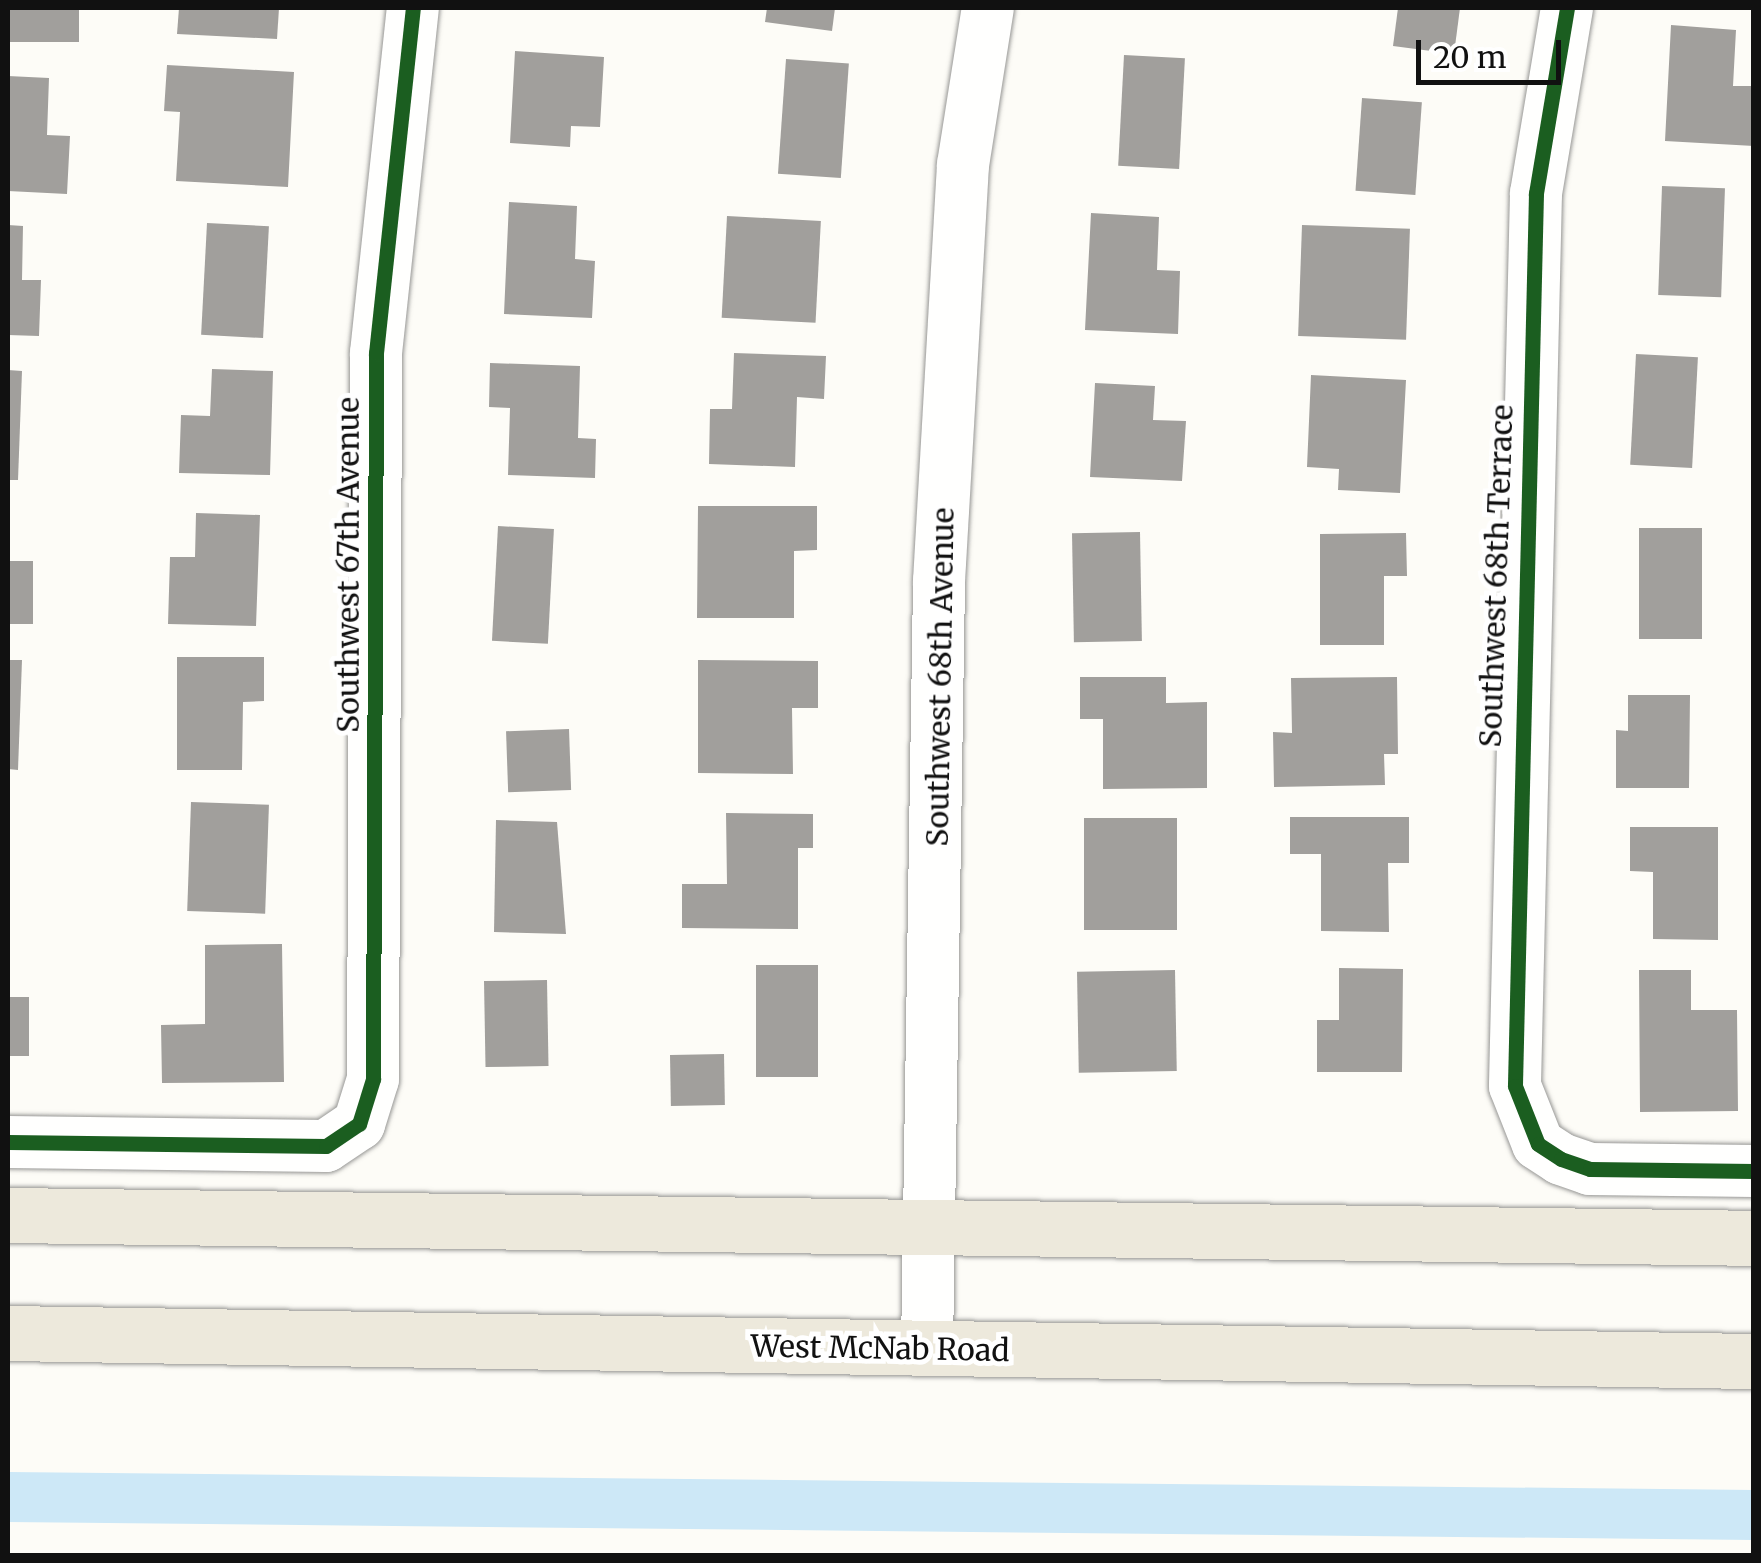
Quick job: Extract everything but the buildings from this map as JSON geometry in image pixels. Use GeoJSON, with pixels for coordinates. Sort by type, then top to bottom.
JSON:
{"type":"FeatureCollection","features":[{"type":"Feature","properties":{"kind":"main road"},"geometry":{"type":"LineString","coordinates":[[8,1215],[1754,1238]]}},
{"type":"Feature","properties":{"kind":"main road","name":"West McNab Road"},"geometry":{"type":"LineString","coordinates":[[8,1333],[1754,1361]]}},
{"type":"Feature","properties":{"kind":"street","name":"Southwest 67th Avenue"},"geometry":{"type":"LineString","coordinates":[[8,1142],[326,1146],[359,1124],[373,1079],[376,352],[414,8]]}},
{"type":"Feature","properties":{"kind":"street","name":"Southwest 68th Avenue"},"geometry":{"type":"LineString","coordinates":[[928,1348],[933,1230],[939,581],[963,165],[988,8]]}},
{"type":"Feature","properties":{"kind":"street","name":"Southwest 68th Terrace"},"geometry":{"type":"LineString","coordinates":[[1568,8],[1536,193],[1520,618],[1515,1086],[1538,1144],[1590,1169],[1754,1171]]}},
{"type":"Feature","properties":{"kind":"waterway"},"geometry":{"type":"LineString","coordinates":[[8,1497],[1754,1515]]}},
{"type":"Feature","properties":{"kind":"cycle path"},"geometry":{"type":"LineString","coordinates":[[8,1142],[326,1146],[359,1124],[373,1079],[376,353],[413,8]]}},
{"type":"Feature","properties":{"kind":"cycle path"},"geometry":{"type":"LineString","coordinates":[[1567,8],[1536,193],[1515,1086],[1538,1144],[1561,1159],[1590,1169],[1754,1171]]}}]}
